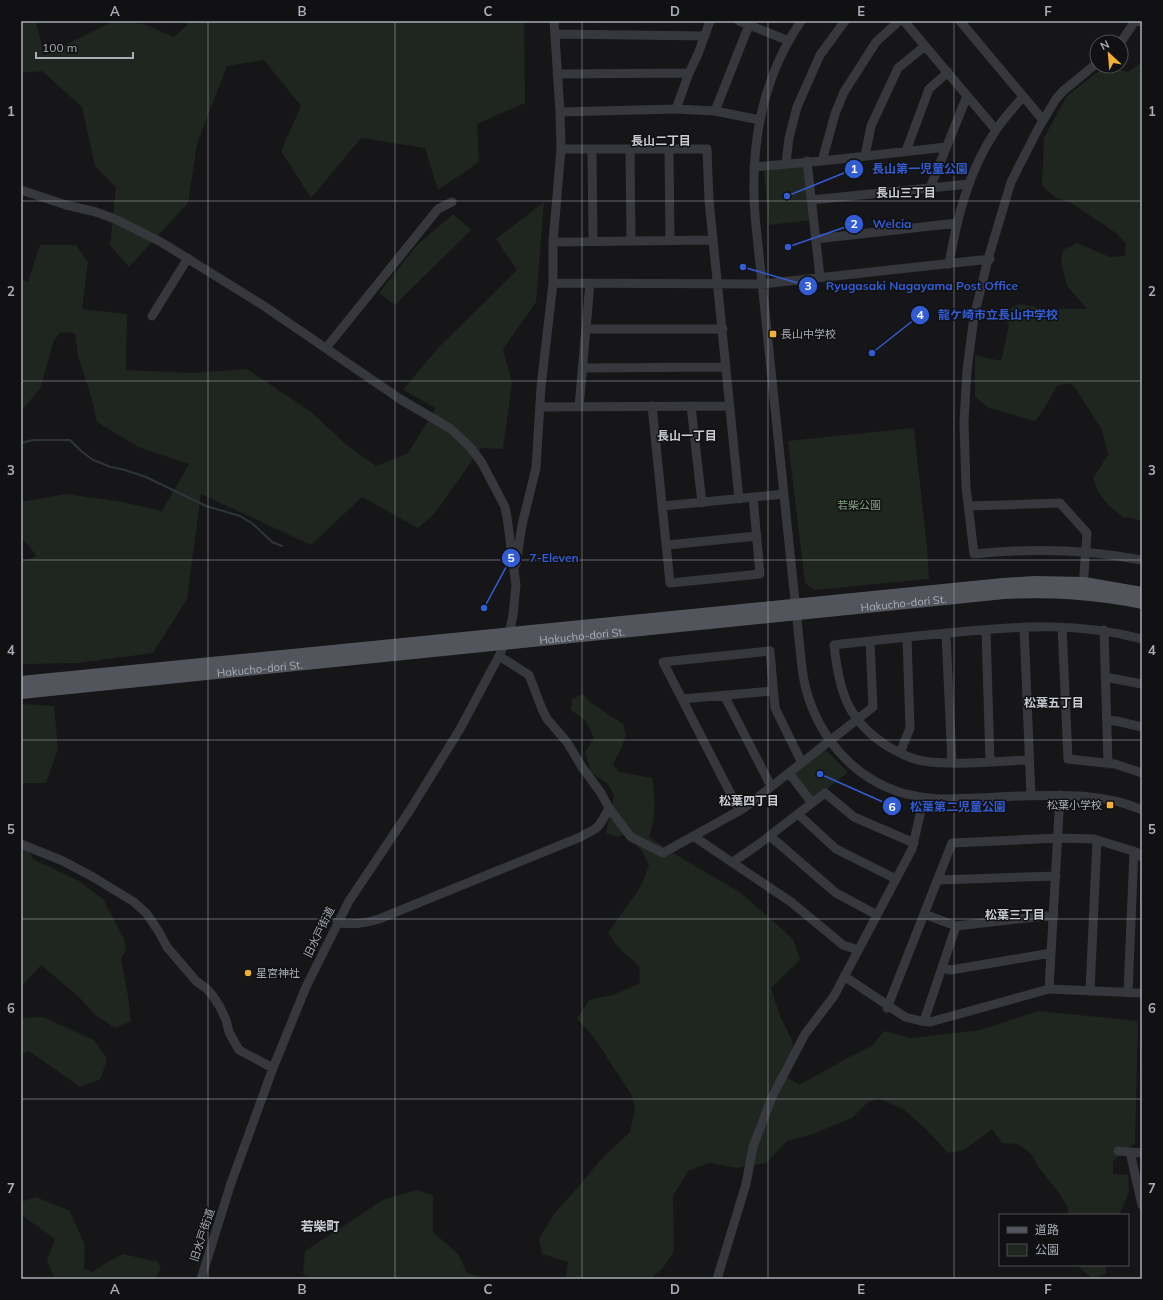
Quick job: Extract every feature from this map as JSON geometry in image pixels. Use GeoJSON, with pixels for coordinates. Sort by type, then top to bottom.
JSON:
{"type":"FeatureCollection","features":[{"type":"Feature","properties":{"kind":"main road","name":"Hakucho-dori St."},"geometry":{"type":"LineString","coordinates":[[21,693],[507,639],[796,609],[1003,584],[1035,582],[1142,593]]}},
{"type":"Feature","properties":{"kind":"main road","name":"Hakucho-dori St."},"geometry":{"type":"LineString","coordinates":[[1082,588],[1142,603]]}},
{"type":"Feature","properties":{"kind":"main road","name":"Hakucho-dori St."},"geometry":{"type":"LineString","coordinates":[[21,682],[507,639]]}},
{"type":"Feature","properties":{"kind":"street"},"geometry":{"type":"LineString","coordinates":[[515,571],[522,525],[536,468],[541,387],[553,283],[553,242],[561,150],[554,21]]}},
{"type":"Feature","properties":{"kind":"street"},"geometry":{"type":"LineString","coordinates":[[676,109],[710,21]]}},
{"type":"Feature","properties":{"kind":"street"},"geometry":{"type":"LineString","coordinates":[[739,21],[790,41]]}},
{"type":"Feature","properties":{"kind":"street"},"geometry":{"type":"LineString","coordinates":[[801,21],[790,41],[766,94],[760,120],[754,167],[755,216],[796,609],[805,689],[814,714],[830,741],[847,760],[870,778],[900,792],[924,798],[955,799],[1060,795],[1099,798],[1125,804],[1142,810]]}},
{"type":"Feature","properties":{"kind":"street"},"geometry":{"type":"LineString","coordinates":[[786,163],[789,138],[797,107],[820,55],[844,21]]}},
{"type":"Feature","properties":{"kind":"street"},"geometry":{"type":"LineString","coordinates":[[904,21],[996,130]]}},
{"type":"Feature","properties":{"kind":"street"},"geometry":{"type":"LineString","coordinates":[[960,21],[1043,120]]}},
{"type":"Feature","properties":{"kind":"street"},"geometry":{"type":"LineString","coordinates":[[1126,34],[1135,21],[1142,22]]}},
{"type":"Feature","properties":{"kind":"street"},"geometry":{"type":"LineString","coordinates":[[822,161],[835,114],[844,92],[876,42],[894,22]]}},
{"type":"Feature","properties":{"kind":"street"},"geometry":{"type":"LineString","coordinates":[[715,111],[749,25]]}},
{"type":"Feature","properties":{"kind":"street"},"geometry":{"type":"LineString","coordinates":[[555,34],[705,36]]}},
{"type":"Feature","properties":{"kind":"street"},"geometry":{"type":"LineString","coordinates":[[865,156],[871,126],[898,68],[925,46]]}},
{"type":"Feature","properties":{"kind":"street"},"geometry":{"type":"LineString","coordinates":[[1089,70],[1063,91],[1056,99],[1043,120],[1011,182],[974,317],[966,370],[964,422],[966,487],[974,554],[1024,550],[1086,552],[1142,560]]}},
{"type":"Feature","properties":{"kind":"street"},"geometry":{"type":"LineString","coordinates":[[906,151],[929,89],[948,72]]}},
{"type":"Feature","properties":{"kind":"street"},"geometry":{"type":"LineString","coordinates":[[558,74],[689,73]]}},
{"type":"Feature","properties":{"kind":"street"},"geometry":{"type":"LineString","coordinates":[[930,188],[967,96]]}},
{"type":"Feature","properties":{"kind":"street"},"geometry":{"type":"LineString","coordinates":[[949,264],[957,223],[969,184],[977,165],[996,130],[1024,97]]}},
{"type":"Feature","properties":{"kind":"street"},"geometry":{"type":"LineString","coordinates":[[560,112],[676,109],[715,111],[760,120]]}},
{"type":"Feature","properties":{"kind":"street"},"geometry":{"type":"LineString","coordinates":[[754,167],[946,147]]}},
{"type":"Feature","properties":{"kind":"street"},"geometry":{"type":"LineString","coordinates":[[592,149],[593,241]]}},
{"type":"Feature","properties":{"kind":"street"},"geometry":{"type":"LineString","coordinates":[[630,149],[631,241]]}},
{"type":"Feature","properties":{"kind":"street"},"geometry":{"type":"LineString","coordinates":[[669,149],[670,240]]}},
{"type":"Feature","properties":{"kind":"street"},"geometry":{"type":"LineString","coordinates":[[561,150],[707,149],[709,200],[739,499]]}},
{"type":"Feature","properties":{"kind":"street"},"geometry":{"type":"LineString","coordinates":[[807,162],[820,277]]}},
{"type":"Feature","properties":{"kind":"street"},"geometry":{"type":"LineString","coordinates":[[811,200],[969,184]]}},
{"type":"Feature","properties":{"kind":"street"},"geometry":{"type":"LineString","coordinates":[[21,190],[66,205],[96,212],[125,223],[188,258],[264,306],[400,399],[451,429],[470,448],[492,480],[505,507],[515,571]]}},
{"type":"Feature","properties":{"kind":"street"},"geometry":{"type":"LineString","coordinates":[[326,348],[438,209],[452,202]]}},
{"type":"Feature","properties":{"kind":"street"},"geometry":{"type":"LineString","coordinates":[[816,239],[957,223]]}},
{"type":"Feature","properties":{"kind":"street"},"geometry":{"type":"LineString","coordinates":[[553,242],[713,240]]}},
{"type":"Feature","properties":{"kind":"street"},"geometry":{"type":"LineString","coordinates":[[152,316],[188,258]]}},
{"type":"Feature","properties":{"kind":"street"},"geometry":{"type":"LineString","coordinates":[[553,283],[762,284],[989,259]]}},
{"type":"Feature","properties":{"kind":"street"},"geometry":{"type":"LineString","coordinates":[[579,406],[590,283]]}},
{"type":"Feature","properties":{"kind":"street"},"geometry":{"type":"LineString","coordinates":[[586,329],[723,329]]}},
{"type":"Feature","properties":{"kind":"street"},"geometry":{"type":"LineString","coordinates":[[582,368],[726,367]]}},
{"type":"Feature","properties":{"kind":"street"},"geometry":{"type":"LineString","coordinates":[[652,406],[670,583],[760,574],[753,497]]}},
{"type":"Feature","properties":{"kind":"street"},"geometry":{"type":"LineString","coordinates":[[690,406],[702,502]]}},
{"type":"Feature","properties":{"kind":"street"},"geometry":{"type":"LineString","coordinates":[[540,407],[730,406]]}},
{"type":"Feature","properties":{"kind":"street"},"geometry":{"type":"LineString","coordinates":[[663,506],[784,494]]}},
{"type":"Feature","properties":{"kind":"street"},"geometry":{"type":"LineString","coordinates":[[969,506],[1060,503],[1087,533],[1082,588]]}},
{"type":"Feature","properties":{"kind":"street"},"geometry":{"type":"LineString","coordinates":[[667,545],[757,536]]}},
{"type":"Feature","properties":{"kind":"street","name":"旧水戸街道"},"geometry":{"type":"LineString","coordinates":[[201,1279],[231,1183],[273,1068],[306,987],[348,901],[410,810],[460,729],[499,656],[507,639],[513,615],[516,585],[515,571]]}},
{"type":"Feature","properties":{"kind":"street"},"geometry":{"type":"LineString","coordinates":[[1024,627],[1031,796]]}},
{"type":"Feature","properties":{"kind":"street"},"geometry":{"type":"LineString","coordinates":[[1029,760],[952,763],[921,761],[900,753],[882,742],[857,720],[841,689],[837,672],[834,645],[946,633],[1024,627],[1062,627],[1104,630],[1142,639]]}},
{"type":"Feature","properties":{"kind":"street"},"geometry":{"type":"LineString","coordinates":[[1062,627],[1068,759],[1116,764],[1142,773]]}},
{"type":"Feature","properties":{"kind":"street"},"geometry":{"type":"LineString","coordinates":[[986,630],[990,762]]}},
{"type":"Feature","properties":{"kind":"street"},"geometry":{"type":"LineString","coordinates":[[1104,630],[1108,764]]}},
{"type":"Feature","properties":{"kind":"street"},"geometry":{"type":"LineString","coordinates":[[946,633],[952,763]]}},
{"type":"Feature","properties":{"kind":"street"},"geometry":{"type":"LineString","coordinates":[[900,753],[910,728],[907,637]]}},
{"type":"Feature","properties":{"kind":"street"},"geometry":{"type":"LineString","coordinates":[[499,656],[529,675],[547,719],[567,742],[582,767],[601,793],[608,808],[631,837],[663,853],[740,810],[873,707],[870,641]]}},
{"type":"Feature","properties":{"kind":"street"},"geometry":{"type":"LineString","coordinates":[[740,810],[663,662],[770,651],[775,708],[802,762]]}},
{"type":"Feature","properties":{"kind":"street"},"geometry":{"type":"LineString","coordinates":[[1105,677],[1142,684]]}},
{"type":"Feature","properties":{"kind":"street"},"geometry":{"type":"LineString","coordinates":[[682,699],[773,690]]}},
{"type":"Feature","properties":{"kind":"street"},"geometry":{"type":"LineString","coordinates":[[724,695],[771,786]]}},
{"type":"Feature","properties":{"kind":"street"},"geometry":{"type":"LineString","coordinates":[[1107,720],[1142,727]]}},
{"type":"Feature","properties":{"kind":"street"},"geometry":{"type":"LineString","coordinates":[[789,773],[812,803]]}},
{"type":"Feature","properties":{"kind":"street"},"geometry":{"type":"LineString","coordinates":[[733,862],[770,836],[825,793],[854,817],[914,843]]}},
{"type":"Feature","properties":{"kind":"street"},"geometry":{"type":"LineString","coordinates":[[1049,989],[1060,795]]}},
{"type":"Feature","properties":{"kind":"street"},"geometry":{"type":"LineString","coordinates":[[716,1279],[746,1184],[753,1147],[772,1097],[805,1034],[834,996],[912,849],[924,798]]}},
{"type":"Feature","properties":{"kind":"street"},"geometry":{"type":"LineString","coordinates":[[337,922],[354,924],[380,919],[578,838],[600,826],[608,808]]}},
{"type":"Feature","properties":{"kind":"street"},"geometry":{"type":"LineString","coordinates":[[798,814],[836,849],[896,879]]}},
{"type":"Feature","properties":{"kind":"street"},"geometry":{"type":"LineString","coordinates":[[693,836],[791,902],[844,945],[858,950]]}},
{"type":"Feature","properties":{"kind":"street"},"geometry":{"type":"LineString","coordinates":[[770,836],[836,893],[877,915]]}},
{"type":"Feature","properties":{"kind":"street"},"geometry":{"type":"LineString","coordinates":[[888,1007],[952,843],[1058,838],[1097,840],[1138,854],[1128,993]]}},
{"type":"Feature","properties":{"kind":"street"},"geometry":{"type":"LineString","coordinates":[[1090,991],[1097,840]]}},
{"type":"Feature","properties":{"kind":"street"},"geometry":{"type":"LineString","coordinates":[[21,844],[63,861],[93,877],[134,902],[148,914],[160,932],[167,947],[196,981],[207,989],[213,996],[220,1007],[226,1020],[229,1032],[239,1050],[273,1068]]}},
{"type":"Feature","properties":{"kind":"street"},"geometry":{"type":"LineString","coordinates":[[938,880],[1056,876]]}},
{"type":"Feature","properties":{"kind":"street"},"geometry":{"type":"LineString","coordinates":[[924,914],[956,926],[1054,914]]}},
{"type":"Feature","properties":{"kind":"street"},"geometry":{"type":"LineString","coordinates":[[924,1021],[956,926]]}},
{"type":"Feature","properties":{"kind":"street"},"geometry":{"type":"LineString","coordinates":[[942,968],[951,970],[1051,952]]}},
{"type":"Feature","properties":{"kind":"street"},"geometry":{"type":"LineString","coordinates":[[844,976],[905,1017],[924,1021],[935,1020],[1049,989],[1142,993]]}},
{"type":"Feature","properties":{"kind":"street"},"geometry":{"type":"LineString","coordinates":[[1118,1151],[1142,1153]]}},
{"type":"Feature","properties":{"kind":"street"},"geometry":{"type":"LineString","coordinates":[[1130,1152],[1142,1205]]}},
{"type":"Feature","properties":{"kind":"green space"},"geometry":{"type":"Polygon","coordinates":[[[21,21],[36,21],[44,55],[112,22],[144,24],[174,37],[188,24],[180,21],[524,21],[525,103],[477,124],[479,162],[438,190],[425,148],[361,138],[311,198],[281,151],[301,106],[264,60],[227,66],[197,144],[188,203],[129,267],[110,245],[116,187],[95,166],[82,107],[42,71],[21,73],[21,21]]]}},
{"type":"Feature","properties":{"kind":"green space"},"geometry":{"type":"Polygon","coordinates":[[[1142,62],[1142,518],[1140,520],[1123,517],[1109,506],[1098,492],[1093,478],[1108,455],[1102,430],[1074,386],[1068,383],[1057,386],[1044,409],[1035,421],[989,408],[975,397],[975,355],[1001,361],[1009,326],[1002,312],[1019,304],[1050,309],[1087,309],[1067,286],[1061,263],[1063,250],[1077,243],[1110,257],[1125,256],[1126,243],[1116,233],[1073,204],[1055,197],[1042,186],[1044,138],[1067,96],[1095,74],[1129,74],[1129,71],[1142,62]]]}},
{"type":"Feature","properties":{"kind":"green space"},"geometry":{"type":"Polygon","coordinates":[[[805,163],[811,220],[769,225],[764,172],[767,168],[805,163]]]}},
{"type":"Feature","properties":{"kind":"green space"},"geometry":{"type":"Polygon","coordinates":[[[544,202],[536,302],[503,349],[512,383],[503,449],[481,448],[435,513],[418,528],[362,497],[311,545],[201,494],[187,599],[153,653],[78,663],[21,664],[21,562],[37,556],[21,537],[21,502],[66,494],[117,501],[162,511],[189,464],[138,447],[97,422],[91,396],[78,356],[75,333],[61,332],[54,340],[40,389],[21,411],[21,279],[28,282],[40,245],[76,245],[88,262],[82,309],[127,314],[126,370],[192,373],[247,369],[311,412],[349,447],[376,466],[408,453],[436,408],[403,390],[438,348],[517,270],[496,239],[544,202]]]}},
{"type":"Feature","properties":{"kind":"green space"},"geometry":{"type":"Polygon","coordinates":[[[453,214],[471,230],[395,305],[379,293],[417,245],[453,214]]]}},
{"type":"Feature","properties":{"kind":"green space","name":"若柴公園"},"geometry":{"type":"Polygon","coordinates":[[[912,428],[914,430],[929,579],[814,590],[805,583],[788,441],[912,428]]]}},
{"type":"Feature","properties":{"kind":"green space"},"geometry":{"type":"Polygon","coordinates":[[[583,694],[591,703],[623,724],[626,734],[622,747],[613,764],[619,772],[652,778],[655,808],[649,837],[741,893],[793,939],[800,960],[771,988],[780,1016],[792,1040],[793,1048],[780,1072],[799,1085],[872,1046],[884,1031],[911,1038],[980,1030],[1038,1011],[1138,1021],[1135,1143],[1113,1161],[1113,1174],[1128,1175],[1129,1192],[1119,1214],[1067,1214],[1068,1208],[1059,1193],[1039,1168],[1031,1154],[1018,1144],[1002,1143],[992,1129],[964,1150],[948,1153],[926,1129],[903,1109],[878,1098],[867,1103],[852,1118],[813,1134],[787,1141],[766,1163],[737,1168],[709,1163],[688,1171],[673,1196],[674,1251],[663,1268],[650,1279],[564,1279],[566,1277],[568,1262],[542,1254],[539,1238],[555,1213],[602,1158],[630,1132],[635,1109],[631,1094],[593,1036],[577,1019],[589,1000],[613,995],[640,983],[639,966],[618,947],[608,933],[641,886],[649,866],[643,853],[628,833],[617,837],[606,833],[614,796],[608,784],[591,772],[585,752],[594,738],[586,721],[571,710],[572,699],[583,694]]]}},
{"type":"Feature","properties":{"kind":"green space"},"geometry":{"type":"Polygon","coordinates":[[[21,704],[54,706],[58,749],[46,783],[21,783],[21,704]]]}},
{"type":"Feature","properties":{"kind":"green space"},"geometry":{"type":"Polygon","coordinates":[[[823,750],[827,751],[847,771],[847,773],[815,798],[811,797],[795,776],[796,772],[823,750]]]}},
{"type":"Feature","properties":{"kind":"green space"},"geometry":{"type":"Polygon","coordinates":[[[26,846],[33,859],[79,881],[103,899],[124,939],[126,950],[121,959],[131,1021],[115,1028],[95,1015],[80,998],[41,965],[25,983],[21,985],[21,848],[26,846]]]}},
{"type":"Feature","properties":{"kind":"green space"},"geometry":{"type":"Polygon","coordinates":[[[43,1017],[94,1040],[107,1058],[101,1079],[80,1087],[29,1051],[21,1054],[21,1018],[43,1017]]]}},
{"type":"Feature","properties":{"kind":"green space"},"geometry":{"type":"Polygon","coordinates":[[[416,1190],[433,1195],[433,1232],[458,1254],[467,1273],[488,1279],[315,1279],[303,1274],[305,1251],[383,1200],[416,1190]]]}},
{"type":"Feature","properties":{"kind":"green space"},"geometry":{"type":"Polygon","coordinates":[[[36,1197],[70,1211],[85,1246],[84,1269],[93,1272],[109,1261],[123,1254],[158,1262],[161,1268],[155,1279],[57,1279],[54,1277],[47,1261],[55,1239],[23,1216],[21,1218],[21,1202],[36,1197]]]}},
{"type":"Feature","properties":{"kind":"green space"},"geometry":{"type":"Polygon","coordinates":[[[1077,1266],[1106,1266],[1106,1273],[1093,1279],[1077,1266]]]}},
{"type":"Feature","properties":{"kind":"waterway"},"geometry":{"type":"LineString","coordinates":[[21,443],[33,440],[70,440],[93,460],[146,477],[206,506],[240,516],[253,524],[272,542],[282,546]]}},
{"type":"Feature","properties":{"kind":"place","name":"長山第一児童公園"},"geometry":{"type":"Point","coordinates":[787,196]}},
{"type":"Feature","properties":{"kind":"place","name":"Welcia"},"geometry":{"type":"Point","coordinates":[788,247]}},
{"type":"Feature","properties":{"kind":"place","name":"Ryugasaki Nagayama Post Office"},"geometry":{"type":"Point","coordinates":[743,267]}},
{"type":"Feature","properties":{"kind":"place","name":"長山中学校"},"geometry":{"type":"Point","coordinates":[773,334]}},
{"type":"Feature","properties":{"kind":"place","name":"龍ケ崎市立長山中学校"},"geometry":{"type":"Point","coordinates":[872,353]}},
{"type":"Feature","properties":{"kind":"place","name":"7-Eleven"},"geometry":{"type":"Point","coordinates":[484,608]}},
{"type":"Feature","properties":{"kind":"place","name":"松葉第二児童公園"},"geometry":{"type":"Point","coordinates":[820,774]}},
{"type":"Feature","properties":{"kind":"place","name":"松葉小学校"},"geometry":{"type":"Point","coordinates":[1110,805]}},
{"type":"Feature","properties":{"kind":"place","name":"星宮神社"},"geometry":{"type":"Point","coordinates":[248,973]}},
{"type":"Feature","properties":{"kind":"district","name":"長山二丁目"},"geometry":{"type":"Point","coordinates":[661,140]}},
{"type":"Feature","properties":{"kind":"district","name":"長山三丁目"},"geometry":{"type":"Point","coordinates":[906,192]}},
{"type":"Feature","properties":{"kind":"district","name":"長山一丁目"},"geometry":{"type":"Point","coordinates":[687,435]}},
{"type":"Feature","properties":{"kind":"district","name":"松葉五丁目"},"geometry":{"type":"Point","coordinates":[1054,702]}},
{"type":"Feature","properties":{"kind":"district","name":"松葉四丁目"},"geometry":{"type":"Point","coordinates":[749,800]}},
{"type":"Feature","properties":{"kind":"district","name":"松葉三丁目"},"geometry":{"type":"Point","coordinates":[1015,914]}},
{"type":"Feature","properties":{"kind":"district","name":"若柴町"},"geometry":{"type":"Point","coordinates":[320,1226]}}]}
